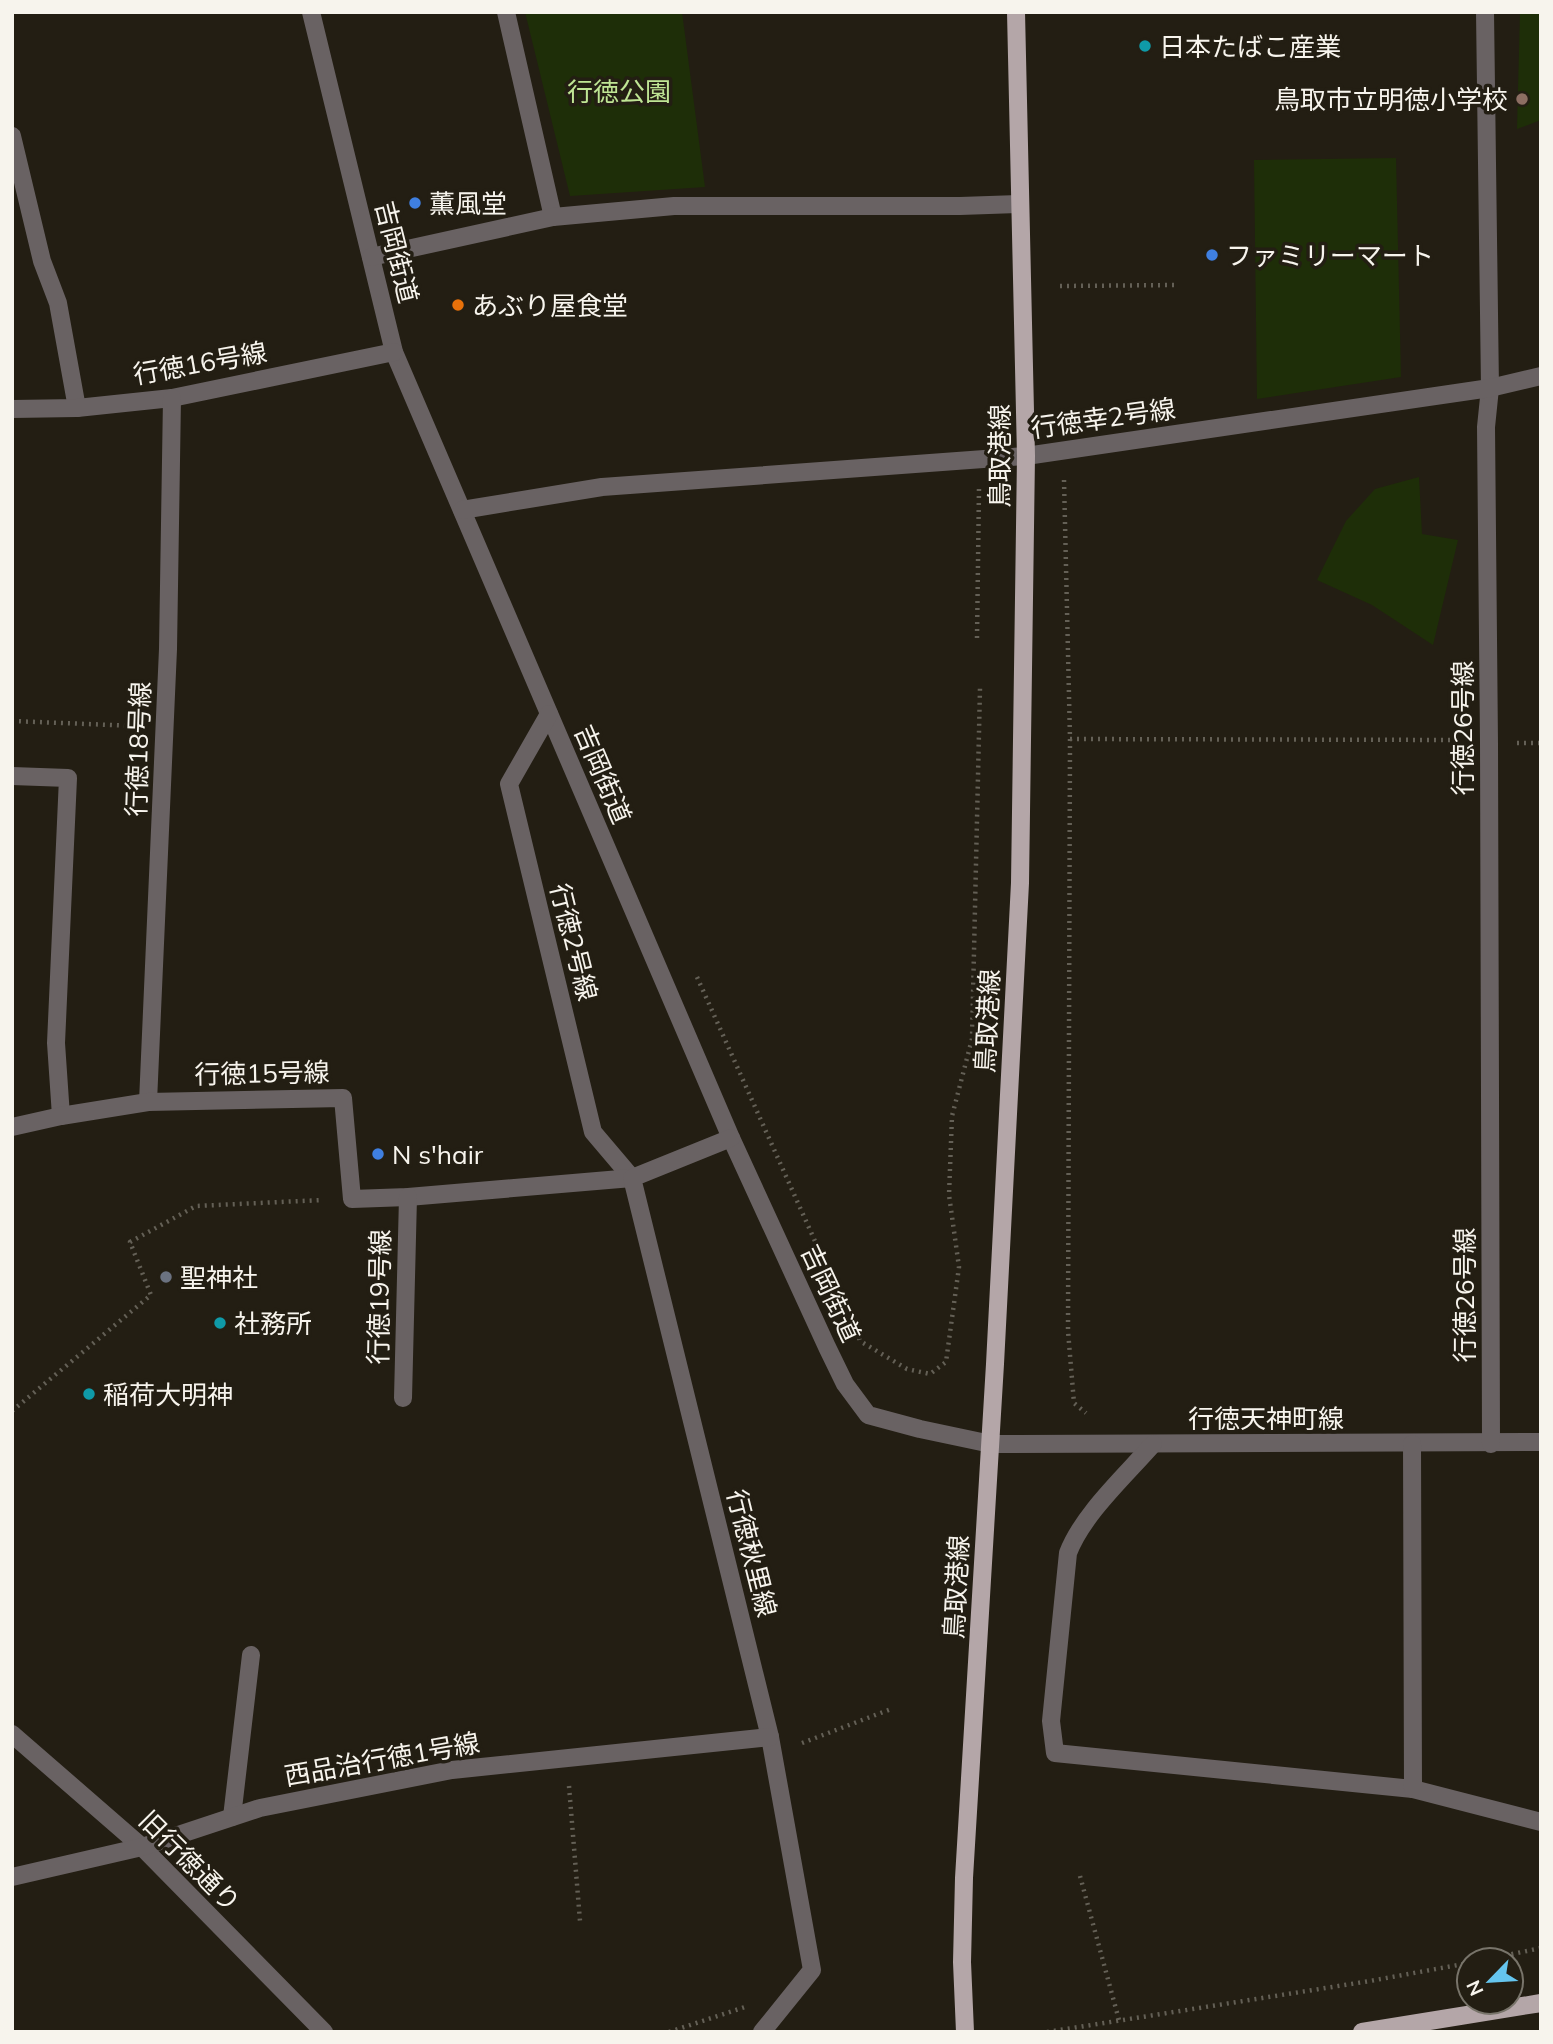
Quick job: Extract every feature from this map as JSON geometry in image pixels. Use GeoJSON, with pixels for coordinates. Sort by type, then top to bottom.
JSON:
{"type":"FeatureCollection","features":[{"type":"Feature","properties":{"kind":"main road","name":"鳥取港線"},"geometry":{"type":"LineString","coordinates":[[965,2032],[962,1962],[964,1889],[991,1444],[1020,883],[1026,457],[1016,12]]}},
{"type":"Feature","properties":{"kind":"main road"},"geometry":{"type":"LineString","coordinates":[[1362,2032],[1541,2003]]}},
{"type":"Feature","properties":{"kind":"street","name":"吉岡街道"},"geometry":{"type":"LineString","coordinates":[[311,12],[394,352],[731,1138],[827,1347],[845,1384],[868,1415],[991,1444]]}},
{"type":"Feature","properties":{"kind":"street"},"geometry":{"type":"LineString","coordinates":[[506,12],[553,217]]}},
{"type":"Feature","properties":{"kind":"street","name":"行徳26号線"},"geometry":{"type":"LineString","coordinates":[[1485,12],[1490,388],[1486,427],[1491,1444]]}},
{"type":"Feature","properties":{"kind":"street"},"geometry":{"type":"LineString","coordinates":[[12,136],[42,261],[58,303],[77,408]]}},
{"type":"Feature","properties":{"kind":"street"},"geometry":{"type":"LineString","coordinates":[[371,257],[553,217],[674,206],[1019,204]]}},
{"type":"Feature","properties":{"kind":"street","name":"行徳16号線"},"geometry":{"type":"LineString","coordinates":[[12,409],[77,408],[172,398],[394,352]]}},
{"type":"Feature","properties":{"kind":"street","name":"行徳幸2号線"},"geometry":{"type":"LineString","coordinates":[[462,510],[601,487],[1026,457],[1490,388],[1541,376]]}},
{"type":"Feature","properties":{"kind":"street","name":"行徳18号線"},"geometry":{"type":"LineString","coordinates":[[148,1102],[168,649],[172,398]]}},
{"type":"Feature","properties":{"kind":"street","name":"行徳2号線"},"geometry":{"type":"LineString","coordinates":[[548,714],[509,784],[593,1132],[632,1178]]}},
{"type":"Feature","properties":{"kind":"street"},"geometry":{"type":"LineString","coordinates":[[12,776],[68,778],[55,1042],[61,1116]]}},
{"type":"Feature","properties":{"kind":"street","name":"行徳15号線"},"geometry":{"type":"LineString","coordinates":[[12,1127],[148,1102],[342,1098],[352,1199]]}},
{"type":"Feature","properties":{"kind":"street"},"geometry":{"type":"LineString","coordinates":[[352,1199],[408,1197],[632,1178],[731,1138]]}},
{"type":"Feature","properties":{"kind":"street","name":"行徳秋里線"},"geometry":{"type":"LineString","coordinates":[[632,1178],[770,1737],[812,1970],[762,2032]]}},
{"type":"Feature","properties":{"kind":"street","name":"行徳19号線"},"geometry":{"type":"LineString","coordinates":[[403,1398],[408,1197]]}},
{"type":"Feature","properties":{"kind":"street","name":"行徳天神町線"},"geometry":{"type":"LineString","coordinates":[[991,1444],[1541,1442]]}},
{"type":"Feature","properties":{"kind":"street"},"geometry":{"type":"LineString","coordinates":[[1153,1444],[1086,1520],[1068,1553],[1051,1721],[1055,1753],[1413,1789],[1541,1822]]}},
{"type":"Feature","properties":{"kind":"street"},"geometry":{"type":"LineString","coordinates":[[1412,1444],[1413,1789]]}},
{"type":"Feature","properties":{"kind":"street"},"geometry":{"type":"LineString","coordinates":[[232,1817],[251,1655]]}},
{"type":"Feature","properties":{"kind":"street","name":"旧行徳通り"},"geometry":{"type":"LineString","coordinates":[[12,1734],[142,1847],[324,2032]]}},
{"type":"Feature","properties":{"kind":"street","name":"西品治行徳1号線"},"geometry":{"type":"LineString","coordinates":[[12,1877],[142,1847],[260,1808],[452,1770],[770,1737]]}},
{"type":"Feature","properties":{"kind":"path"},"geometry":{"type":"LineString","coordinates":[[1060,286],[1179,285]]}},
{"type":"Feature","properties":{"kind":"path"},"geometry":{"type":"LineString","coordinates":[[1064,451],[1070,738],[1068,1331],[1073,1403],[1094,1419]]}},
{"type":"Feature","properties":{"kind":"path"},"geometry":{"type":"LineString","coordinates":[[977,638],[979,487]]}},
{"type":"Feature","properties":{"kind":"path"},"geometry":{"type":"LineString","coordinates":[[696,974],[860,1341],[907,1369],[930,1374],[946,1362],[959,1267],[949,1195],[951,1129],[972,1040],[980,688]]}},
{"type":"Feature","properties":{"kind":"path"},"geometry":{"type":"LineString","coordinates":[[12,721],[165,727]]}},
{"type":"Feature","properties":{"kind":"path"},"geometry":{"type":"LineString","coordinates":[[1070,738],[1463,740],[1541,743]]}},
{"type":"Feature","properties":{"kind":"path"},"geometry":{"type":"LineString","coordinates":[[12,1411],[151,1295],[130,1242],[196,1206],[352,1199]]}},
{"type":"Feature","properties":{"kind":"path"},"geometry":{"type":"LineString","coordinates":[[802,1743],[891,1709]]}},
{"type":"Feature","properties":{"kind":"path"},"geometry":{"type":"LineString","coordinates":[[567,1758],[580,1921]]}},
{"type":"Feature","properties":{"kind":"path"},"geometry":{"type":"LineString","coordinates":[[1080,1876],[1119,2020]]}},
{"type":"Feature","properties":{"kind":"path"},"geometry":{"type":"LineString","coordinates":[[1047,2032],[1455,1966]]}},
{"type":"Feature","properties":{"kind":"path"},"geometry":{"type":"LineString","coordinates":[[669,2032],[745,2007]]}},
{"type":"Feature","properties":{"kind":"green space","name":"行徳公園"},"geometry":{"type":"Polygon","coordinates":[[[525,12],[682,12],[705,187],[570,196],[525,12]]]}},
{"type":"Feature","properties":{"kind":"green space"},"geometry":{"type":"Polygon","coordinates":[[[1520,12],[1541,12],[1541,120],[1517,129],[1520,12]]]}},
{"type":"Feature","properties":{"kind":"green space"},"geometry":{"type":"Polygon","coordinates":[[[1396,158],[1401,377],[1257,399],[1254,160],[1396,158]]]}},
{"type":"Feature","properties":{"kind":"green space"},"geometry":{"type":"Polygon","coordinates":[[[1419,477],[1422,534],[1458,540],[1433,645],[1372,605],[1317,580],[1346,521],[1375,489],[1419,477]]]}},
{"type":"Feature","properties":{"kind":"place","name":"日本たばこ産業"},"geometry":{"type":"Point","coordinates":[1145,46]}},
{"type":"Feature","properties":{"kind":"place","name":"鳥取市立明徳小学校"},"geometry":{"type":"Point","coordinates":[1522,99]}},
{"type":"Feature","properties":{"kind":"place","name":"薫風堂"},"geometry":{"type":"Point","coordinates":[415,203]}},
{"type":"Feature","properties":{"kind":"place","name":"ファミリーマート"},"geometry":{"type":"Point","coordinates":[1212,255]}},
{"type":"Feature","properties":{"kind":"place","name":"あぶり屋食堂"},"geometry":{"type":"Point","coordinates":[458,305]}},
{"type":"Feature","properties":{"kind":"place","name":"N s'hair"},"geometry":{"type":"Point","coordinates":[378,1154]}},
{"type":"Feature","properties":{"kind":"place","name":"聖神社"},"geometry":{"type":"Point","coordinates":[166,1277]}},
{"type":"Feature","properties":{"kind":"place","name":"社務所"},"geometry":{"type":"Point","coordinates":[220,1323]}},
{"type":"Feature","properties":{"kind":"place","name":"稲荷大明神"},"geometry":{"type":"Point","coordinates":[89,1394]}}]}
